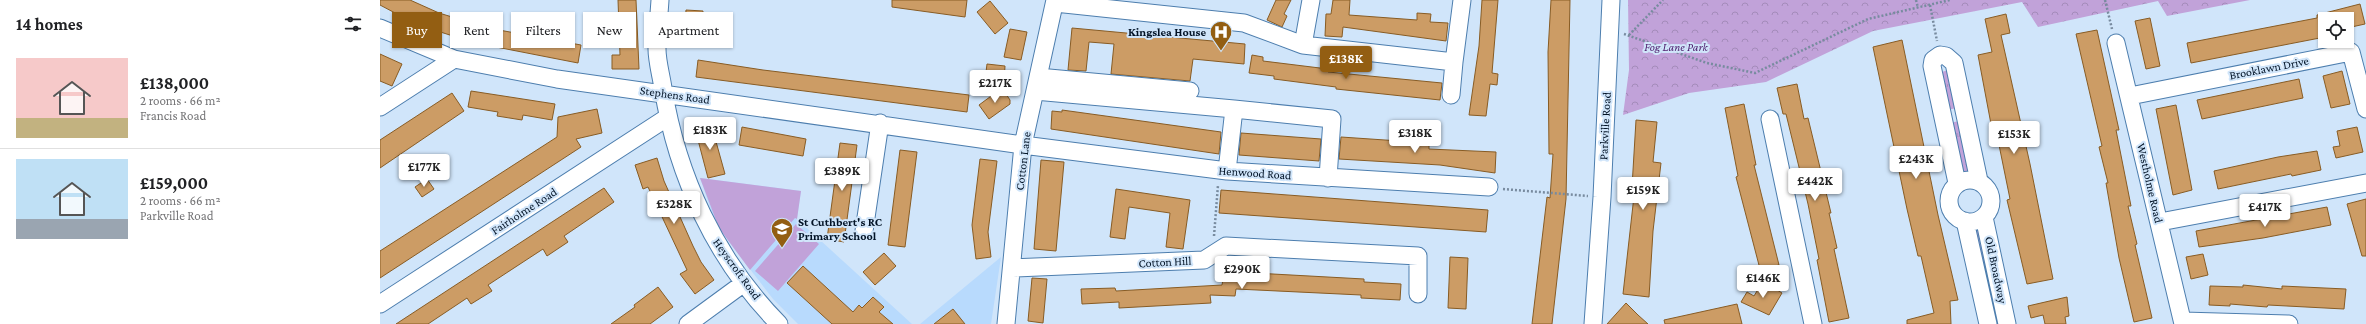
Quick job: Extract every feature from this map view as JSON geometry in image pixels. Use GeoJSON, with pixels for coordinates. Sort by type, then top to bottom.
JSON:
{"type":"FeatureCollection","features":[{"type":"Feature","properties":{"kind":"street","name":"Heyscroft Road"},"geometry":{"type":"LineString","coordinates":[[660,0],[657,49],[668,117],[680,162],[707,227],[744,283],[779,324]]}},
{"type":"Feature","properties":{"kind":"street"},"geometry":{"type":"LineString","coordinates":[[1303,45],[1311,0]]}},
{"type":"Feature","properties":{"kind":"street"},"geometry":{"type":"LineString","coordinates":[[1451,95],[1462,0]]}},
{"type":"Feature","properties":{"kind":"street","name":"Parkville Road"},"geometry":{"type":"LineString","coordinates":[[1593,324],[1602,197],[1611,0]]}},
{"type":"Feature","properties":{"kind":"street"},"geometry":{"type":"LineString","coordinates":[[1055,2],[1244,22],[1303,45],[1454,62]]}},
{"type":"Feature","properties":{"kind":"street","name":"Cotton Lane"},"geometry":{"type":"LineString","coordinates":[[1006,324],[1013,268],[1023,145],[1055,2]]}},
{"type":"Feature","properties":{"kind":"street","name":"Stephens Road"},"geometry":{"type":"LineString","coordinates":[[380,28],[454,59],[557,79],[880,123],[1023,145]]}},
{"type":"Feature","properties":{"kind":"street","name":"Westholme Road"},"geometry":{"type":"LineString","coordinates":[[2116,43],[2130,96],[2183,323]]}},
{"type":"Feature","properties":{"kind":"street","name":"Brooklawn Drive"},"geometry":{"type":"LineString","coordinates":[[2130,96],[2351,52],[2366,109]]}},
{"type":"Feature","properties":{"kind":"street"},"geometry":{"type":"LineString","coordinates":[[1958,183],[1932,66],[1933,60],[1940,55],[1946,56],[1954,63],[1979,181],[1989,191],[1991,197],[1991,204],[1984,217],[1974,222],[1965,221],[1956,216],[1950,206],[1950,194],[1958,183],[1968,179],[1979,181]]}},
{"type":"Feature","properties":{"kind":"street"},"geometry":{"type":"LineString","coordinates":[[380,107],[454,59]]}},
{"type":"Feature","properties":{"kind":"street"},"geometry":{"type":"LineString","coordinates":[[1036,84],[1190,91]]}},
{"type":"Feature","properties":{"kind":"street"},"geometry":{"type":"LineString","coordinates":[[1036,84],[1234,109],[1332,119],[1328,178]]}},
{"type":"Feature","properties":{"kind":"street"},"geometry":{"type":"LineString","coordinates":[[1223,171],[1234,109]]}},
{"type":"Feature","properties":{"kind":"street","name":"Fairholme Road"},"geometry":{"type":"LineString","coordinates":[[380,304],[668,117]]}},
{"type":"Feature","properties":{"kind":"street"},"geometry":{"type":"LineString","coordinates":[[1770,119],[1813,324]]}},
{"type":"Feature","properties":{"kind":"street"},"geometry":{"type":"LineString","coordinates":[[864,231],[880,123]]}},
{"type":"Feature","properties":{"kind":"street","name":"Henwood Road"},"geometry":{"type":"LineString","coordinates":[[1023,145],[1223,171],[1489,187]]}},
{"type":"Feature","properties":{"kind":"street"},"geometry":{"type":"LineString","coordinates":[[2160,222],[2366,183]]}},
{"type":"Feature","properties":{"kind":"street","name":"Old Broadway"},"geometry":{"type":"LineString","coordinates":[[1984,217],[2007,324]]}},
{"type":"Feature","properties":{"kind":"street","name":"Old Broadway"},"geometry":{"type":"LineString","coordinates":[[1965,221],[1988,324]]}},
{"type":"Feature","properties":{"kind":"street","name":"Cotton Hill"},"geometry":{"type":"LineString","coordinates":[[1013,268],[1204,260],[1226,246],[1418,256],[1418,294]]}},
{"type":"Feature","properties":{"kind":"street"},"geometry":{"type":"LineString","coordinates":[[688,324],[744,283]]}},
{"type":"Feature","properties":{"kind":"street"},"geometry":{"type":"LineString","coordinates":[[2183,323],[2289,324]]}},
{"type":"Feature","properties":{"kind":"path"},"geometry":{"type":"LineString","coordinates":[[1628,35],[1663,0]]}},
{"type":"Feature","properties":{"kind":"path"},"geometry":{"type":"LineString","coordinates":[[1916,0],[1918,8]]}},
{"type":"Feature","properties":{"kind":"path"},"geometry":{"type":"LineString","coordinates":[[1610,33],[1628,35],[1707,64],[1755,73],[1868,19],[1950,0]]}},
{"type":"Feature","properties":{"kind":"path"},"geometry":{"type":"LineString","coordinates":[[2105,0],[2116,43]]}},
{"type":"Feature","properties":{"kind":"path"},"geometry":{"type":"LineString","coordinates":[[1930,5],[1940,55]]}},
{"type":"Feature","properties":{"kind":"path"},"geometry":{"type":"LineString","coordinates":[[1213,254],[1223,171]]}},
{"type":"Feature","properties":{"kind":"path"},"geometry":{"type":"LineString","coordinates":[[1489,187],[1602,197]]}},
{"type":"Feature","properties":{"kind":"shaded area","name":"St Cuthbert's RC Primary School"},"geometry":{"type":"Polygon","coordinates":[[[700,178],[801,191],[797,219],[912,324],[798,324],[773,299],[729,242],[712,213],[700,178]]]}},
{"type":"Feature","properties":{"kind":"shaded area"},"geometry":{"type":"Polygon","coordinates":[[[1001,257],[991,324],[920,324],[1001,257]]]}},
{"type":"Feature","properties":{"kind":"green space","name":"Fog Lane Park"},"geometry":{"type":"Polygon","coordinates":[[[1628,0],[2250,0],[2167,16],[2158,1],[2038,27],[2022,2],[1873,31],[1766,82],[1689,93],[1623,115],[1629,70],[1628,0]]]}},
{"type":"Feature","properties":{"kind":"green space"},"geometry":{"type":"Polygon","coordinates":[[[1948,70],[1957,108],[1947,110],[1939,73],[1948,70]]]}},
{"type":"Feature","properties":{"kind":"green space"},"geometry":{"type":"Polygon","coordinates":[[[1959,121],[1972,176],[1962,176],[1950,123],[1959,121]]]}},
{"type":"Feature","properties":{"kind":"green space"},"geometry":{"type":"Polygon","coordinates":[[[700,178],[801,191],[797,219],[795,218],[750,270],[719,228],[700,178]]]}},
{"type":"Feature","properties":{"kind":"green space"},"geometry":{"type":"Polygon","coordinates":[[[796,224],[819,244],[778,291],[755,271],[796,224]]]}},
{"type":"Feature","properties":{"kind":"green space"},"geometry":{"type":"Polygon","coordinates":[[[1978,226],[2004,324],[1994,324],[1973,227],[1978,226]]]}},
{"type":"Feature","properties":{"kind":"building"},"geometry":{"type":"Polygon","coordinates":[[[380,0],[410,0],[437,12],[393,12],[380,5],[380,0]]]}},
{"type":"Feature","properties":{"kind":"building"},"geometry":{"type":"Polygon","coordinates":[[[618,0],[636,0],[639,69],[612,69],[612,55],[620,55],[620,48],[636,48],[636,12],[618,12],[618,0]]]}},
{"type":"Feature","properties":{"kind":"building"},"geometry":{"type":"Polygon","coordinates":[[[892,0],[967,0],[965,17],[892,7],[892,0]]]}},
{"type":"Feature","properties":{"kind":"building"},"geometry":{"type":"Polygon","coordinates":[[[1276,0],[1291,0],[1284,14],[1287,16],[1282,27],[1267,20],[1276,0]]]}},
{"type":"Feature","properties":{"kind":"building"},"geometry":{"type":"Polygon","coordinates":[[[1333,0],[1350,0],[1349,15],[1417,20],[1417,13],[1431,14],[1430,22],[1448,23],[1446,41],[1343,27],[1342,37],[1325,36],[1326,14],[1331,14],[1333,0]]]}},
{"type":"Feature","properties":{"kind":"building"},"geometry":{"type":"Polygon","coordinates":[[[1482,0],[1498,0],[1492,73],[1498,74],[1497,85],[1490,84],[1486,116],[1469,115],[1479,46],[1482,0]]]}},
{"type":"Feature","properties":{"kind":"building"},"geometry":{"type":"Polygon","coordinates":[[[1551,0],[1570,0],[1566,199],[1552,324],[1532,324],[1547,197],[1550,198],[1553,154],[1549,154],[1548,52],[1551,0]]]}},
{"type":"Feature","properties":{"kind":"building"},"geometry":{"type":"Polygon","coordinates":[[[990,1],[1008,23],[995,34],[977,12],[990,1]]]}},
{"type":"Feature","properties":{"kind":"building"},"geometry":{"type":"Polygon","coordinates":[[[2360,4],[2365,24],[2354,26],[2354,12],[2329,12],[2360,4]]]}},
{"type":"Feature","properties":{"kind":"building"},"geometry":{"type":"Polygon","coordinates":[[[686,10],[703,11],[703,12],[686,12],[686,10]]]}},
{"type":"Feature","properties":{"kind":"building"},"geometry":{"type":"Polygon","coordinates":[[[442,14],[450,16],[450,35],[442,32],[442,14]]]}},
{"type":"Feature","properties":{"kind":"building"},"geometry":{"type":"Polygon","coordinates":[[[2006,14],[2010,33],[2001,35],[2030,164],[2053,279],[2027,284],[2007,200],[2010,199],[1998,140],[1994,140],[1978,55],[1992,52],[1985,19],[2006,14]]]}},
{"type":"Feature","properties":{"kind":"building"},"geometry":{"type":"Polygon","coordinates":[[[2317,15],[2318,38],[2191,63],[2187,43],[2317,18],[2317,15]]]}},
{"type":"Feature","properties":{"kind":"building"},"geometry":{"type":"Polygon","coordinates":[[[2150,18],[2160,66],[2146,69],[2135,21],[2150,18]]]}},
{"type":"Feature","properties":{"kind":"building"},"geometry":{"type":"Polygon","coordinates":[[[1072,28],[1245,44],[1244,64],[1193,59],[1190,81],[1111,74],[1114,44],[1089,42],[1086,71],[1068,70],[1072,28]]]}},
{"type":"Feature","properties":{"kind":"building"},"geometry":{"type":"Polygon","coordinates":[[[1010,29],[1027,32],[1021,60],[1004,57],[1010,29]]]}},
{"type":"Feature","properties":{"kind":"building"},"geometry":{"type":"Polygon","coordinates":[[[2097,30],[2119,130],[2116,130],[2131,206],[2128,206],[2137,244],[2135,245],[2152,318],[2134,322],[2119,258],[2106,183],[2108,183],[2099,147],[2102,146],[2076,34],[2097,30]]]}},
{"type":"Feature","properties":{"kind":"building"},"geometry":{"type":"Polygon","coordinates":[[[503,31],[511,32],[511,48],[575,48],[575,44],[581,45],[578,63],[501,48],[503,48],[503,31]]]}},
{"type":"Feature","properties":{"kind":"building"},"geometry":{"type":"Polygon","coordinates":[[[1902,40],[1938,215],[1958,300],[1950,301],[1951,324],[1907,324],[1907,320],[1934,313],[1921,256],[1918,256],[1907,209],[1873,47],[1902,40]]]}},
{"type":"Feature","properties":{"kind":"building"},"geometry":{"type":"Polygon","coordinates":[[[380,54],[402,64],[392,86],[380,81],[380,54]]]}},
{"type":"Feature","properties":{"kind":"building"},"geometry":{"type":"Polygon","coordinates":[[[1252,55],[1263,57],[1263,61],[1328,69],[1328,72],[1442,83],[1440,100],[1336,89],[1336,87],[1274,79],[1274,76],[1249,73],[1252,55]]]}},
{"type":"Feature","properties":{"kind":"building"},"geometry":{"type":"Polygon","coordinates":[[[698,60],[763,70],[969,95],[967,112],[696,77],[698,60]]]}},
{"type":"Feature","properties":{"kind":"building"},"geometry":{"type":"Polygon","coordinates":[[[987,64],[1005,66],[1004,82],[985,80],[987,64]]]}},
{"type":"Feature","properties":{"kind":"building"},"geometry":{"type":"Polygon","coordinates":[[[2342,71],[2350,104],[2331,108],[2323,76],[2342,71]]]}},
{"type":"Feature","properties":{"kind":"building"},"geometry":{"type":"Polygon","coordinates":[[[2299,79],[2303,98],[2202,119],[2197,100],[2299,79]]]}},
{"type":"Feature","properties":{"kind":"building"},"geometry":{"type":"Polygon","coordinates":[[[1797,84],[1804,119],[1808,118],[1831,213],[1829,213],[1837,248],[1834,249],[1849,318],[1829,322],[1808,204],[1786,114],[1783,114],[1777,88],[1797,84]]]}},
{"type":"Feature","properties":{"kind":"building"},"geometry":{"type":"Polygon","coordinates":[[[1002,88],[1010,100],[1010,104],[989,119],[979,105],[1002,88]]]}},
{"type":"Feature","properties":{"kind":"building"},"geometry":{"type":"Polygon","coordinates":[[[471,91],[555,104],[552,120],[523,115],[522,120],[497,116],[498,112],[468,107],[471,91]]]}},
{"type":"Feature","properties":{"kind":"building"},"geometry":{"type":"Polygon","coordinates":[[[452,93],[464,111],[380,168],[380,140],[452,93]]]}},
{"type":"Feature","properties":{"kind":"building"},"geometry":{"type":"Polygon","coordinates":[[[1744,104],[1756,165],[1754,165],[1779,265],[1760,269],[1736,177],[1738,176],[1725,108],[1744,104]]]}},
{"type":"Feature","properties":{"kind":"building"},"geometry":{"type":"Polygon","coordinates":[[[2176,105],[2192,190],[2173,195],[2156,109],[2176,105]]]}},
{"type":"Feature","properties":{"kind":"building"},"geometry":{"type":"Polygon","coordinates":[[[597,109],[602,133],[576,139],[581,147],[380,278],[380,251],[557,137],[558,117],[597,109]]]}},
{"type":"Feature","properties":{"kind":"building"},"geometry":{"type":"Polygon","coordinates":[[[1062,110],[1221,132],[1219,154],[1051,129],[1052,111],[1062,112],[1062,110]]]}},
{"type":"Feature","properties":{"kind":"building"},"geometry":{"type":"Polygon","coordinates":[[[1636,120],[1657,122],[1653,162],[1661,163],[1653,231],[1649,297],[1623,294],[1635,187],[1632,187],[1636,120]]]}},
{"type":"Feature","properties":{"kind":"building"},"geometry":{"type":"Polygon","coordinates":[[[700,124],[716,126],[715,138],[725,174],[708,178],[698,140],[700,124]]]}},
{"type":"Feature","properties":{"kind":"building"},"geometry":{"type":"Polygon","coordinates":[[[742,127],[806,139],[803,156],[739,145],[742,127]]]}},
{"type":"Feature","properties":{"kind":"building"},"geometry":{"type":"Polygon","coordinates":[[[2357,127],[2363,152],[2336,158],[2333,147],[2340,146],[2337,131],[2357,127]]]}},
{"type":"Feature","properties":{"kind":"building"},"geometry":{"type":"Polygon","coordinates":[[[1241,133],[1321,139],[1319,161],[1239,155],[1241,133]]]}},
{"type":"Feature","properties":{"kind":"building"},"geometry":{"type":"Polygon","coordinates":[[[1341,137],[1429,143],[1429,149],[1496,152],[1495,173],[1440,165],[1339,159],[1341,137]]]}},
{"type":"Feature","properties":{"kind":"building"},"geometry":{"type":"Polygon","coordinates":[[[840,143],[857,145],[844,242],[827,239],[840,143]]]}},
{"type":"Feature","properties":{"kind":"building"},"geometry":{"type":"Polygon","coordinates":[[[900,150],[917,152],[905,247],[888,245],[900,150]]]}},
{"type":"Feature","properties":{"kind":"building"},"geometry":{"type":"Polygon","coordinates":[[[2317,151],[2321,170],[2292,176],[2291,174],[2218,189],[2214,171],[2278,157],[2317,151]]]}},
{"type":"Feature","properties":{"kind":"building"},"geometry":{"type":"Polygon","coordinates":[[[657,158],[664,181],[693,246],[701,262],[714,280],[695,294],[680,274],[687,270],[648,187],[643,189],[635,165],[657,158]]]}},
{"type":"Feature","properties":{"kind":"building"},"geometry":{"type":"Polygon","coordinates":[[[980,159],[997,161],[988,232],[991,257],[976,259],[972,225],[980,159]]]}},
{"type":"Feature","properties":{"kind":"building"},"geometry":{"type":"Polygon","coordinates":[[[1041,160],[1064,162],[1056,251],[1034,249],[1041,160]]]}},
{"type":"Feature","properties":{"kind":"building"},"geometry":{"type":"Polygon","coordinates":[[[427,179],[434,189],[422,197],[415,187],[427,179]]]}},
{"type":"Feature","properties":{"kind":"building"},"geometry":{"type":"Polygon","coordinates":[[[604,188],[614,202],[564,236],[568,242],[547,256],[543,249],[488,285],[492,291],[471,304],[467,298],[428,324],[396,324],[604,188]]]}},
{"type":"Feature","properties":{"kind":"building"},"geometry":{"type":"Polygon","coordinates":[[[1116,189],[1190,200],[1183,249],[1166,247],[1170,213],[1129,207],[1125,239],[1110,237],[1116,189]]]}},
{"type":"Feature","properties":{"kind":"building"},"geometry":{"type":"Polygon","coordinates":[[[1221,190],[1488,210],[1486,232],[1219,213],[1221,190]]]}},
{"type":"Feature","properties":{"kind":"building"},"geometry":{"type":"Polygon","coordinates":[[[2366,199],[2366,256],[2362,256],[2347,204],[2366,199]]]}},
{"type":"Feature","properties":{"kind":"building"},"geometry":{"type":"Polygon","coordinates":[[[2327,207],[2331,225],[2263,238],[2199,247],[2196,231],[2327,207]]]}},
{"type":"Feature","properties":{"kind":"building"},"geometry":{"type":"Polygon","coordinates":[[[884,253],[896,266],[875,285],[863,272],[884,253]]]}},
{"type":"Feature","properties":{"kind":"building"},"geometry":{"type":"Polygon","coordinates":[[[2203,254],[2208,275],[2191,279],[2186,257],[2203,254]]]}},
{"type":"Feature","properties":{"kind":"building"},"geometry":{"type":"Polygon","coordinates":[[[1450,257],[1468,258],[1466,309],[1448,308],[1450,257]]]}},
{"type":"Feature","properties":{"kind":"building"},"geometry":{"type":"Polygon","coordinates":[[[803,266],[853,312],[859,305],[862,308],[873,297],[884,307],[879,312],[893,324],[832,324],[787,283],[803,266]]]}},
{"type":"Feature","properties":{"kind":"building"},"geometry":{"type":"Polygon","coordinates":[[[1236,272],[1364,279],[1364,282],[1401,284],[1400,300],[1361,298],[1361,295],[1236,289],[1235,296],[1210,295],[1211,303],[1119,308],[1119,302],[1082,304],[1081,289],[1115,288],[1116,291],[1222,285],[1223,279],[1235,279],[1236,272]]]}},
{"type":"Feature","properties":{"kind":"building"},"geometry":{"type":"Polygon","coordinates":[[[1032,278],[1047,279],[1043,323],[1028,321],[1032,278]]]}},
{"type":"Feature","properties":{"kind":"building"},"geometry":{"type":"Polygon","coordinates":[[[1763,281],[1782,293],[1769,315],[1741,302],[1747,292],[1754,296],[1763,281]]]}},
{"type":"Feature","properties":{"kind":"building"},"geometry":{"type":"Polygon","coordinates":[[[2243,285],[2282,289],[2282,286],[2346,289],[2344,309],[2268,305],[2267,307],[2230,304],[2230,306],[2209,305],[2210,286],[2243,287],[2243,285]]]}},
{"type":"Feature","properties":{"kind":"building"},"geometry":{"type":"Polygon","coordinates":[[[658,287],[673,307],[650,324],[611,324],[635,307],[634,305],[658,287]]]}},
{"type":"Feature","properties":{"kind":"building"},"geometry":{"type":"Polygon","coordinates":[[[2067,297],[2069,316],[2065,317],[2066,324],[2045,324],[2043,315],[2031,318],[2028,306],[2067,297]]]}},
{"type":"Feature","properties":{"kind":"building"},"geometry":{"type":"Polygon","coordinates":[[[1626,303],[1638,315],[1648,324],[1607,324],[1626,303]]]}},
{"type":"Feature","properties":{"kind":"building"},"geometry":{"type":"Polygon","coordinates":[[[1737,304],[1742,324],[1665,324],[1664,320],[1737,304]]]}},
{"type":"Feature","properties":{"kind":"building"},"geometry":{"type":"Polygon","coordinates":[[[953,309],[965,324],[934,324],[953,309]]]}},
{"type":"Feature","properties":{"kind":"place","name":"Kingslea House"},"geometry":{"type":"Point","coordinates":[1221,52]}},
{"type":"Feature","properties":{"kind":"place","name":"St Cuthbert's RC Primary School"},"geometry":{"type":"Point","coordinates":[782,248]}}]}
